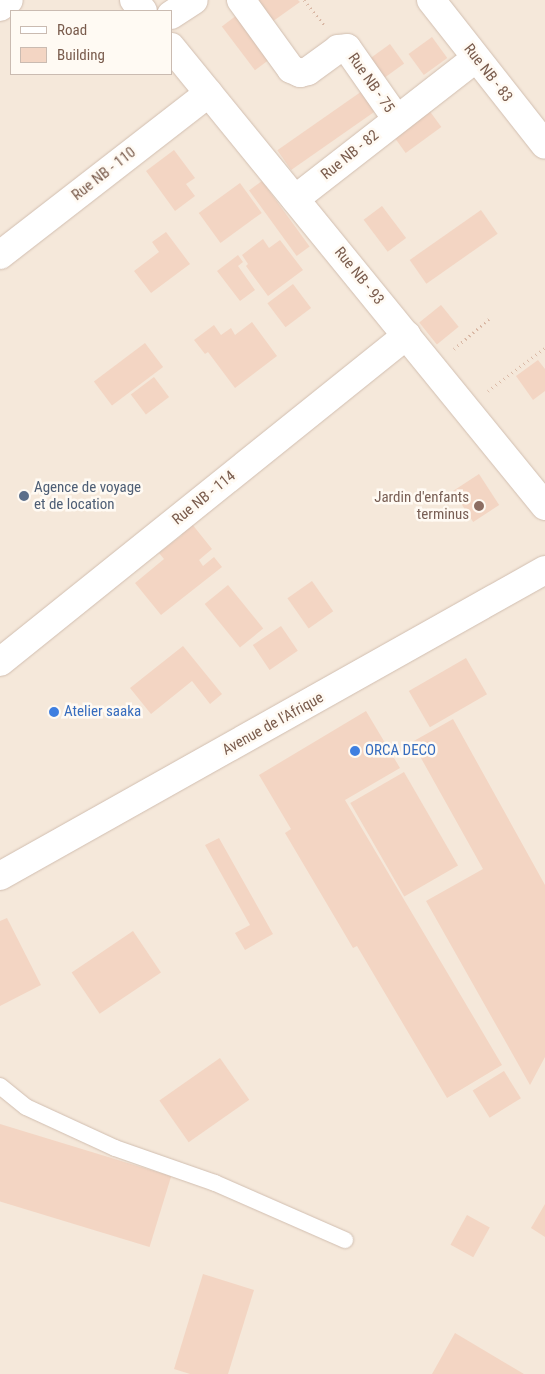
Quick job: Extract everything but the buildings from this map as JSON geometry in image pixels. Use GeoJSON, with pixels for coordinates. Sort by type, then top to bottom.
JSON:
{"type":"FeatureCollection","features":[{"type":"Feature","properties":{"kind":"street"},"geometry":{"type":"LineString","coordinates":[[0,8],[9,0]]}},
{"type":"Feature","properties":{"kind":"street"},"geometry":{"type":"LineString","coordinates":[[134,0],[142,10]]}},
{"type":"Feature","properties":{"kind":"street"},"geometry":{"type":"LineString","coordinates":[[172,14],[194,0]]}},
{"type":"Feature","properties":{"kind":"street","name":"Rue NB - 75"},"geometry":{"type":"LineString","coordinates":[[241,0],[291,69],[300,73],[308,71],[338,49],[347,48],[396,118]]}},
{"type":"Feature","properties":{"kind":"street","name":"Rue NB - 83"},"geometry":{"type":"LineString","coordinates":[[430,0],[545,145]]}},
{"type":"Feature","properties":{"kind":"street","name":"Rue NB - 93"},"geometry":{"type":"LineString","coordinates":[[172,48],[433,366],[545,506]]}},
{"type":"Feature","properties":{"kind":"street","name":"Rue NB - 82"},"geometry":{"type":"LineString","coordinates":[[296,199],[396,118],[476,58]]}},
{"type":"Feature","properties":{"kind":"street","name":"Rue NB - 110"},"geometry":{"type":"LineString","coordinates":[[0,255],[209,93]]}},
{"type":"Feature","properties":{"kind":"street","name":"Rue NB - 114"},"geometry":{"type":"LineString","coordinates":[[0,662],[407,335]]}},
{"type":"Feature","properties":{"kind":"street","name":"Avenue de l'Afrique"},"geometry":{"type":"LineString","coordinates":[[0,876],[545,570]]}},
{"type":"Feature","properties":{"kind":"lane"},"geometry":{"type":"LineString","coordinates":[[0,1086],[26,1107],[115,1148],[215,1183],[345,1240]]}},
{"type":"Feature","properties":{"kind":"path"},"geometry":{"type":"LineString","coordinates":[[433,366],[490,318]]}},
{"type":"Feature","properties":{"kind":"path"},"geometry":{"type":"LineString","coordinates":[[466,407],[545,348]]}},
{"type":"Feature","properties":{"kind":"shaded area"},"geometry":{"type":"Polygon","coordinates":[[[0,0],[545,0],[545,1374],[0,1374],[0,0]]]}},
{"type":"Feature","properties":{"kind":"place","name":"Agence de voyage et de location"},"geometry":{"type":"Point","coordinates":[24,496]}},
{"type":"Feature","properties":{"kind":"place","name":"Jardin d'enfants terminus"},"geometry":{"type":"Point","coordinates":[479,506]}},
{"type":"Feature","properties":{"kind":"place","name":"Atelier saaka"},"geometry":{"type":"Point","coordinates":[54,712]}},
{"type":"Feature","properties":{"kind":"place","name":"ORCA DECO"},"geometry":{"type":"Point","coordinates":[355,751]}}]}
